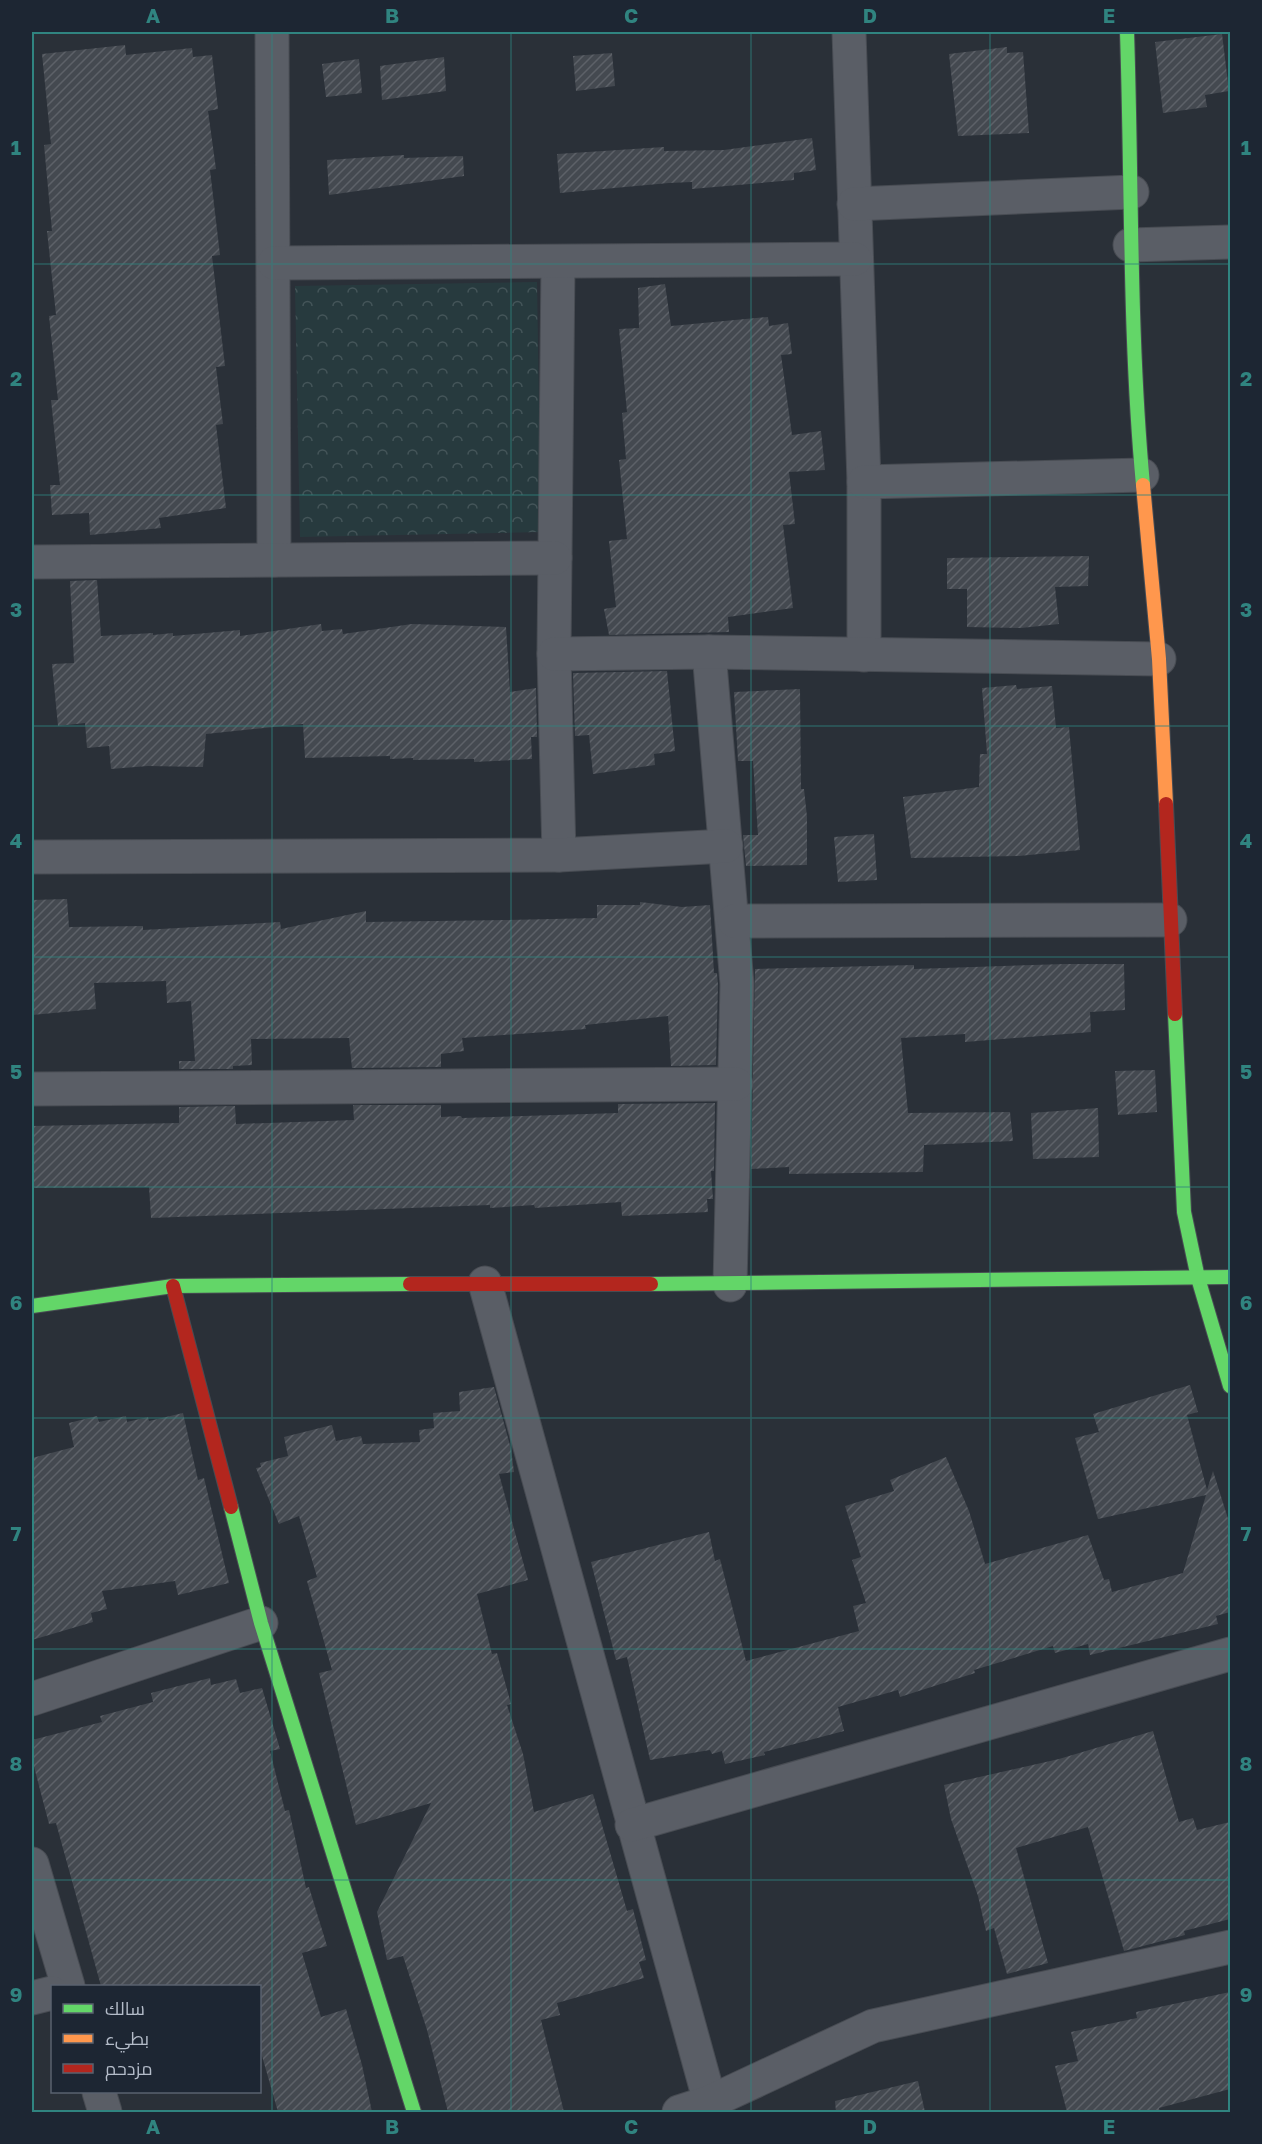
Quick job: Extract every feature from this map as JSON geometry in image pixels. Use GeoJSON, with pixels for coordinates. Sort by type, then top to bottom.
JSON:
{"type":"FeatureCollection","features":[{"type":"Feature","properties":{"kind":"street"},"geometry":{"type":"LineString","coordinates":[[272,32],[274,560]]}},
{"type":"Feature","properties":{"kind":"street"},"geometry":{"type":"LineString","coordinates":[[849,32],[864,482],[864,655]]}},
{"type":"Feature","properties":{"kind":"street"},"geometry":{"type":"LineString","coordinates":[[1127,32],[1132,192],[1130,245],[1142,475],[1159,659],[1184,1212],[1198,1278],[1230,1386]]}},
{"type":"Feature","properties":{"kind":"street"},"geometry":{"type":"LineString","coordinates":[[854,204],[1132,192]]}},
{"type":"Feature","properties":{"kind":"street"},"geometry":{"type":"LineString","coordinates":[[1130,245],[1230,242]]}},
{"type":"Feature","properties":{"kind":"street"},"geometry":{"type":"LineString","coordinates":[[274,263],[855,259]]}},
{"type":"Feature","properties":{"kind":"street"},"geometry":{"type":"LineString","coordinates":[[558,262],[554,654],[559,855]]}},
{"type":"Feature","properties":{"kind":"street"},"geometry":{"type":"LineString","coordinates":[[864,482],[1142,475]]}},
{"type":"Feature","properties":{"kind":"street"},"geometry":{"type":"LineString","coordinates":[[32,562],[555,558]]}},
{"type":"Feature","properties":{"kind":"street"},"geometry":{"type":"LineString","coordinates":[[554,654],[709,652],[1159,659]]}},
{"type":"Feature","properties":{"kind":"street"},"geometry":{"type":"LineString","coordinates":[[709,652],[734,921],[737,984],[730,1285]]}},
{"type":"Feature","properties":{"kind":"street"},"geometry":{"type":"LineString","coordinates":[[32,857],[559,855],[726,846]]}},
{"type":"Feature","properties":{"kind":"street"},"geometry":{"type":"LineString","coordinates":[[734,921],[1170,920]]}},
{"type":"Feature","properties":{"kind":"street"},"geometry":{"type":"LineString","coordinates":[[32,1089],[736,1084]]}},
{"type":"Feature","properties":{"kind":"street"},"geometry":{"type":"LineString","coordinates":[[32,1306],[173,1286],[485,1283],[730,1285],[1230,1277]]}},
{"type":"Feature","properties":{"kind":"street"},"geometry":{"type":"LineString","coordinates":[[485,1283],[632,1825],[710,2102]]}},
{"type":"Feature","properties":{"kind":"street"},"geometry":{"type":"LineString","coordinates":[[173,1286],[261,1623],[414,2112]]}},
{"type":"Feature","properties":{"kind":"street"},"geometry":{"type":"LineString","coordinates":[[32,1700],[261,1623]]}},
{"type":"Feature","properties":{"kind":"street"},"geometry":{"type":"LineString","coordinates":[[632,1825],[1230,1654]]}},
{"type":"Feature","properties":{"kind":"street"},"geometry":{"type":"LineString","coordinates":[[32,1864],[68,1985]]}},
{"type":"Feature","properties":{"kind":"street"},"geometry":{"type":"LineString","coordinates":[[679,2112],[710,2102],[873,2026],[1230,1947]]}},
{"type":"Feature","properties":{"kind":"street"},"geometry":{"type":"LineString","coordinates":[[32,1998],[51,1992]]}},
{"type":"Feature","properties":{"kind":"street"},"geometry":{"type":"LineString","coordinates":[[100,2093],[105,2112]]}},
{"type":"Feature","properties":{"kind":"green space"},"geometry":{"type":"Polygon","coordinates":[[[537,282],[541,532],[300,537],[295,286],[537,282]]]}},
{"type":"Feature","properties":{"kind":"building"},"geometry":{"type":"Polygon","coordinates":[[[1222,34],[1229,91],[1205,95],[1207,107],[1163,113],[1155,42],[1222,34]]]}},
{"type":"Feature","properties":{"kind":"building"},"geometry":{"type":"Polygon","coordinates":[[[125,45],[126,55],[192,48],[193,57],[212,55],[218,109],[208,111],[216,169],[210,170],[220,255],[212,256],[225,366],[216,367],[223,424],[216,425],[226,508],[159,518],[161,528],[90,535],[89,513],[52,515],[50,485],[60,485],[51,400],[58,400],[49,316],[56,315],[47,231],[52,231],[44,145],[51,144],[42,54],[125,45]]]}},
{"type":"Feature","properties":{"kind":"building"},"geometry":{"type":"Polygon","coordinates":[[[1007,47],[1007,53],[1023,52],[1029,133],[958,136],[949,54],[1007,47]]]}},
{"type":"Feature","properties":{"kind":"building"},"geometry":{"type":"Polygon","coordinates":[[[612,53],[615,86],[576,91],[573,56],[612,53]]]}},
{"type":"Feature","properties":{"kind":"building"},"geometry":{"type":"Polygon","coordinates":[[[444,57],[446,91],[382,100],[380,66],[444,57]]]}},
{"type":"Feature","properties":{"kind":"building"},"geometry":{"type":"Polygon","coordinates":[[[359,59],[362,93],[326,97],[322,64],[359,59]]]}},
{"type":"Feature","properties":{"kind":"building"},"geometry":{"type":"Polygon","coordinates":[[[812,138],[816,170],[794,173],[794,180],[692,189],[692,182],[669,183],[560,193],[557,154],[664,147],[664,151],[724,150],[812,138]]]}},
{"type":"Feature","properties":{"kind":"building"},"geometry":{"type":"Polygon","coordinates":[[[404,155],[404,158],[463,156],[464,176],[329,195],[327,160],[404,155]]]}},
{"type":"Feature","properties":{"kind":"building"},"geometry":{"type":"Polygon","coordinates":[[[665,284],[671,326],[768,317],[769,326],[788,323],[792,354],[781,355],[792,435],[821,431],[825,470],[789,472],[795,524],[783,525],[793,608],[728,617],[729,632],[609,635],[604,609],[616,607],[609,541],[627,539],[619,460],[626,459],[622,413],[627,412],[619,329],[639,328],[638,288],[665,284]]]}},
{"type":"Feature","properties":{"kind":"building"},"geometry":{"type":"Polygon","coordinates":[[[1089,556],[1088,586],[1055,587],[1059,624],[1021,628],[967,627],[967,589],[947,589],[947,558],[1089,556]]]}},
{"type":"Feature","properties":{"kind":"building"},"geometry":{"type":"Polygon","coordinates":[[[97,580],[101,636],[173,633],[173,636],[240,630],[240,636],[321,624],[322,631],[342,629],[343,634],[412,624],[506,627],[510,692],[536,688],[537,737],[531,737],[532,759],[474,762],[474,759],[390,759],[390,756],[305,758],[303,724],[206,734],[203,767],[148,766],[111,769],[109,746],[87,748],[85,723],[58,726],[52,664],[74,663],[70,581],[97,580]]]}},
{"type":"Feature","properties":{"kind":"building"},"geometry":{"type":"Polygon","coordinates":[[[667,671],[675,751],[654,754],[655,765],[593,774],[589,735],[575,736],[573,673],[667,671]]]}},
{"type":"Feature","properties":{"kind":"building"},"geometry":{"type":"Polygon","coordinates":[[[1016,685],[1017,689],[1052,686],[1056,728],[1069,727],[1080,850],[1019,856],[911,858],[903,797],[979,787],[980,754],[987,754],[982,688],[1016,685]]]}},
{"type":"Feature","properties":{"kind":"building"},"geometry":{"type":"Polygon","coordinates":[[[800,689],[801,789],[804,789],[807,817],[807,865],[746,866],[743,835],[758,835],[753,761],[738,761],[734,692],[800,689]]]}},
{"type":"Feature","properties":{"kind":"building"},"geometry":{"type":"Polygon","coordinates":[[[874,834],[877,880],[838,882],[834,837],[874,834]]]}},
{"type":"Feature","properties":{"kind":"building"},"geometry":{"type":"Polygon","coordinates":[[[67,899],[69,927],[143,926],[143,930],[280,922],[281,929],[366,911],[366,922],[505,920],[597,918],[597,905],[640,905],[640,902],[682,907],[710,905],[714,973],[717,973],[718,985],[716,1065],[671,1066],[668,1016],[585,1025],[586,1029],[462,1038],[464,1051],[441,1054],[441,1067],[352,1068],[349,1038],[251,1039],[252,1065],[233,1066],[233,1069],[179,1069],[179,1061],[195,1061],[191,1001],[167,1003],[166,981],[94,983],[96,1009],[32,1015],[32,900],[67,899]]]}},
{"type":"Feature","properties":{"kind":"building"},"geometry":{"type":"Polygon","coordinates":[[[1124,964],[1125,1010],[1090,1012],[1091,1032],[965,1042],[965,1034],[901,1038],[908,1113],[1010,1112],[1013,1141],[924,1145],[923,1172],[789,1174],[789,1167],[751,1169],[755,969],[914,965],[914,969],[1124,964]]]}},
{"type":"Feature","properties":{"kind":"building"},"geometry":{"type":"Polygon","coordinates":[[[1155,1070],[1157,1112],[1118,1115],[1115,1071],[1155,1070]]]}},
{"type":"Feature","properties":{"kind":"building"},"geometry":{"type":"Polygon","coordinates":[[[715,1103],[714,1171],[711,1171],[713,1199],[707,1199],[708,1212],[622,1216],[621,1202],[535,1208],[534,1205],[490,1208],[490,1205],[151,1218],[149,1187],[32,1188],[32,1126],[179,1123],[179,1107],[235,1106],[236,1124],[354,1120],[353,1105],[441,1105],[441,1117],[461,1116],[462,1118],[618,1113],[618,1104],[715,1103]]]}},
{"type":"Feature","properties":{"kind":"building"},"geometry":{"type":"Polygon","coordinates":[[[1098,1108],[1099,1157],[1033,1159],[1031,1113],[1098,1108]]]}},
{"type":"Feature","properties":{"kind":"building"},"geometry":{"type":"Polygon","coordinates":[[[1190,1385],[1198,1412],[1187,1415],[1207,1490],[1213,1471],[1230,1525],[1230,1612],[1216,1616],[1218,1624],[1090,1655],[1088,1644],[1055,1653],[1053,1646],[974,1670],[975,1673],[900,1697],[898,1690],[838,1707],[844,1731],[764,1752],[765,1755],[725,1764],[722,1751],[712,1754],[710,1750],[650,1760],[627,1657],[616,1660],[591,1562],[709,1532],[715,1561],[720,1559],[746,1661],[859,1631],[853,1606],[866,1603],[852,1560],[861,1557],[845,1506],[894,1491],[890,1480],[946,1457],[969,1511],[985,1564],[1088,1535],[1104,1580],[1109,1579],[1112,1592],[1183,1573],[1206,1495],[1098,1519],[1075,1438],[1099,1432],[1093,1414],[1190,1385]]]}},
{"type":"Feature","properties":{"kind":"building"},"geometry":{"type":"Polygon","coordinates":[[[494,1387],[511,1449],[514,1472],[499,1474],[528,1580],[477,1594],[492,1654],[497,1653],[511,1704],[507,1705],[523,1754],[534,1812],[593,1794],[627,1911],[633,1909],[646,1960],[639,1962],[644,1978],[557,2003],[560,2015],[541,2020],[564,2112],[448,2112],[427,2030],[403,1956],[387,1960],[377,1912],[431,1803],[356,1825],[319,1673],[332,1670],[307,1581],[317,1577],[299,1516],[279,1524],[256,1468],[261,1467],[260,1463],[288,1456],[284,1437],[332,1425],[336,1441],[361,1436],[363,1444],[420,1442],[419,1430],[434,1428],[433,1413],[460,1411],[459,1392],[494,1387]]]}},
{"type":"Feature","properties":{"kind":"building"},"geometry":{"type":"Polygon","coordinates":[[[183,1413],[198,1480],[204,1478],[229,1583],[178,1595],[175,1581],[102,1591],[107,1609],[91,1613],[93,1622],[32,1640],[32,1458],[74,1447],[69,1423],[97,1416],[99,1422],[126,1416],[127,1422],[148,1417],[149,1421],[183,1413]]]}},
{"type":"Feature","properties":{"kind":"building"},"geometry":{"type":"Polygon","coordinates":[[[210,1678],[211,1685],[236,1679],[240,1693],[262,1688],[280,1749],[270,1751],[285,1811],[289,1810],[306,1888],[309,1887],[327,1946],[302,1953],[321,2017],[346,2009],[362,2065],[372,2112],[278,2112],[261,2052],[261,1985],[101,1985],[56,1823],[49,1824],[32,1759],[32,1740],[102,1722],[100,1716],[153,1702],[151,1693],[210,1678]]]}},
{"type":"Feature","properties":{"kind":"building"},"geometry":{"type":"Polygon","coordinates":[[[1153,1731],[1179,1822],[1193,1818],[1197,1830],[1230,1822],[1230,1919],[1184,1931],[1185,1935],[1124,1951],[1088,1827],[1016,1848],[1048,1963],[1007,1974],[994,1928],[986,1931],[978,1896],[951,1819],[944,1785],[1059,1759],[1153,1731]]]}},
{"type":"Feature","properties":{"kind":"building"},"geometry":{"type":"Polygon","coordinates":[[[1230,1992],[1230,2089],[1159,2108],[1160,2112],[1067,2112],[1055,2066],[1078,2061],[1071,2032],[1137,2018],[1136,2012],[1230,1992]]]}},
{"type":"Feature","properties":{"kind":"building"},"geometry":{"type":"Polygon","coordinates":[[[918,2081],[925,2112],[836,2112],[835,2101],[918,2081]]]}},
{"type":"Feature","properties":{"kind":"traffic: fast"},"geometry":{"type":"LineString","coordinates":[[1127,32],[1135,372],[1143,485]]}},
{"type":"Feature","properties":{"kind":"traffic: fast"},"geometry":{"type":"LineString","coordinates":[[1175,1014],[1184,1212],[1198,1278],[1230,1386]]}},
{"type":"Feature","properties":{"kind":"traffic: fast"},"geometry":{"type":"LineString","coordinates":[[651,1284],[1230,1277]]}},
{"type":"Feature","properties":{"kind":"traffic: fast"},"geometry":{"type":"LineString","coordinates":[[32,1306],[173,1286],[410,1284]]}},
{"type":"Feature","properties":{"kind":"traffic: fast"},"geometry":{"type":"LineString","coordinates":[[231,1507],[261,1623],[414,2112]]}},
{"type":"Feature","properties":{"kind":"traffic: slow"},"geometry":{"type":"LineString","coordinates":[[1143,485],[1159,659],[1166,804]]}},
{"type":"Feature","properties":{"kind":"traffic: jam"},"geometry":{"type":"LineString","coordinates":[[1166,804],[1175,1014]]}},
{"type":"Feature","properties":{"kind":"traffic: jam"},"geometry":{"type":"LineString","coordinates":[[410,1284],[651,1284]]}},
{"type":"Feature","properties":{"kind":"traffic: jam"},"geometry":{"type":"LineString","coordinates":[[173,1286],[231,1507]]}}]}
